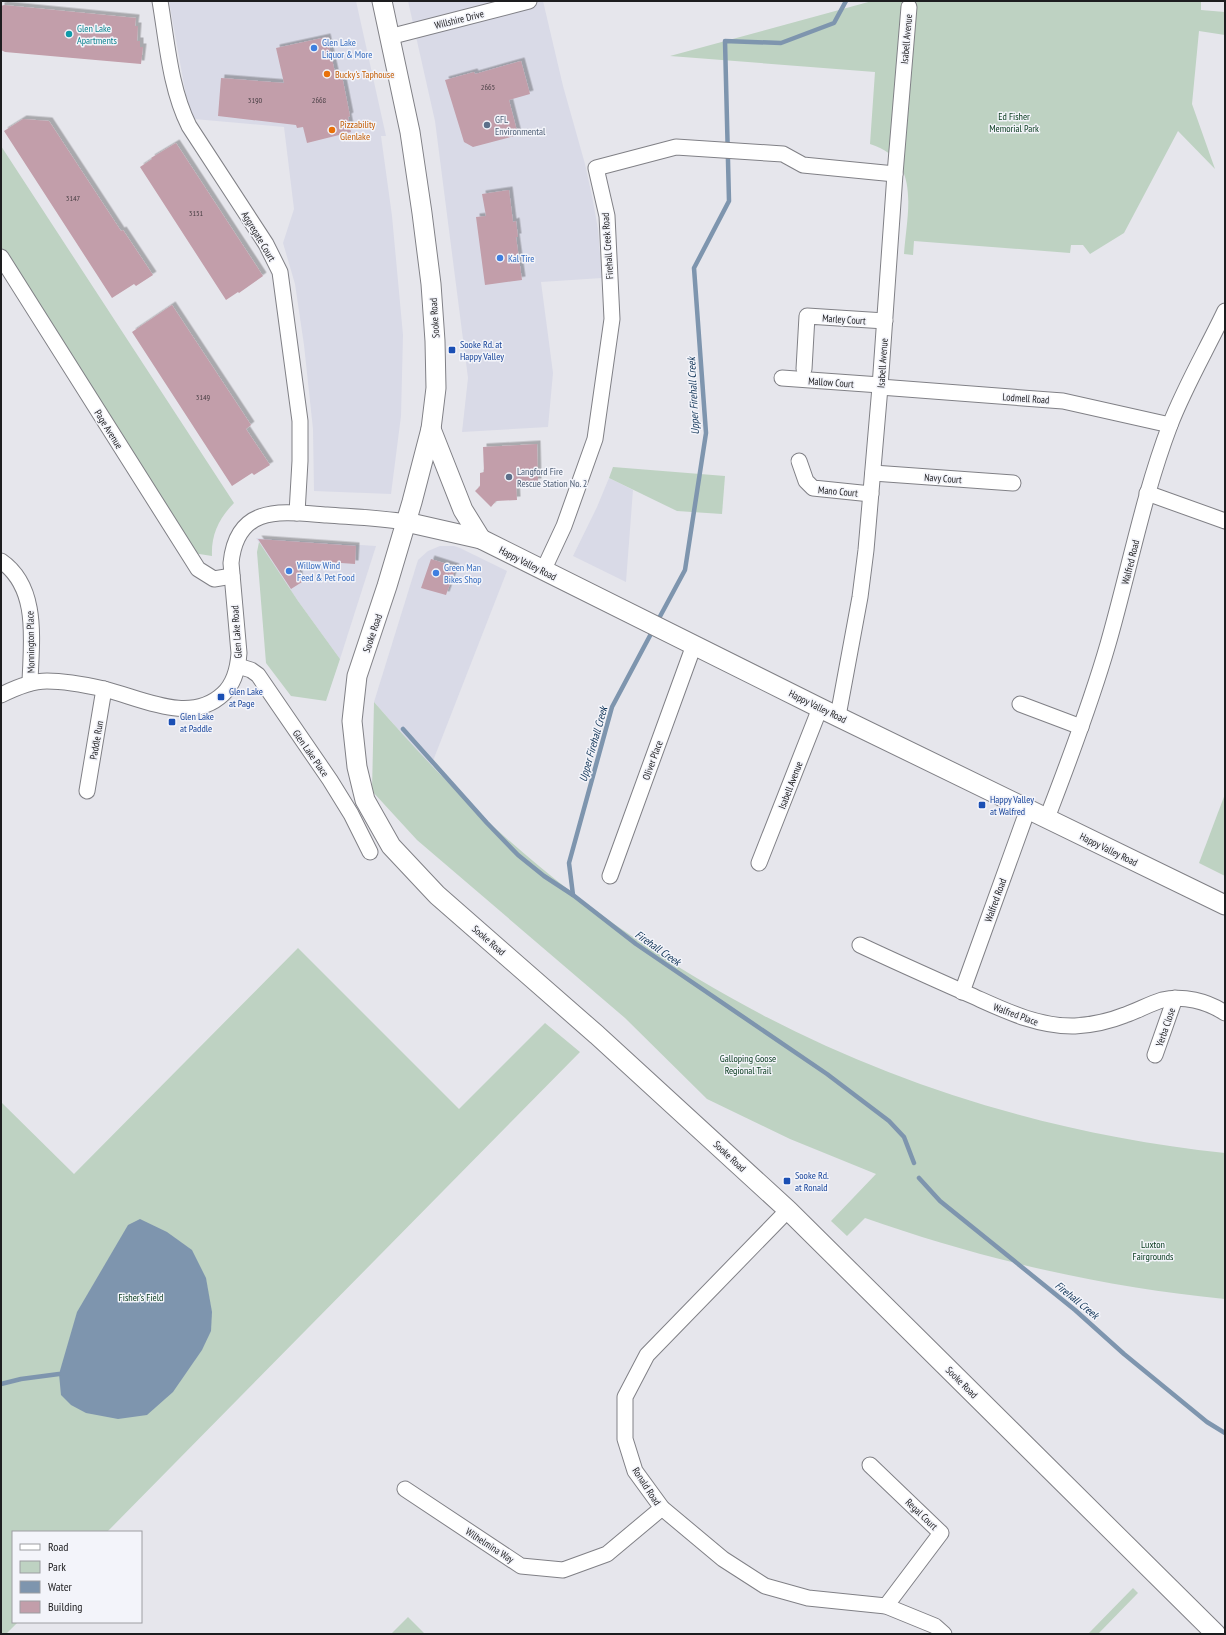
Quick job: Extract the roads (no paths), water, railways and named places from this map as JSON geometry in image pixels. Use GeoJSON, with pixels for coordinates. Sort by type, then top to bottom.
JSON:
{"type":"FeatureCollection","features":[{"type":"Feature","properties":{"kind":"main road","name":"Sooke Road"},"geometry":{"type":"LineString","coordinates":[[382,1],[410,132],[431,284],[435,341],[436,388],[431,429],[406,522],[387,586],[357,676],[352,720],[357,767],[365,800],[391,846],[437,895],[598,1035],[788,1210],[1216,1634]]}},
{"type":"Feature","properties":{"kind":"main road"},"geometry":{"type":"LineString","coordinates":[[431,429],[463,510],[481,539]]}},
{"type":"Feature","properties":{"kind":"main road","name":"Happy Valley Road"},"geometry":{"type":"LineString","coordinates":[[406,522],[481,539],[820,708],[1225,905]]}},
{"type":"Feature","properties":{"kind":"street","name":"Aggregate Court"},"geometry":{"type":"LineString","coordinates":[[160,1],[175,87],[184,116],[266,244],[280,272],[300,421],[300,461],[297,513]]}},
{"type":"Feature","properties":{"kind":"street","name":"Willshire Drive"},"geometry":{"type":"LineString","coordinates":[[389,37],[529,1]]}},
{"type":"Feature","properties":{"kind":"street","name":"Isabell Avenue"},"geometry":{"type":"LineString","coordinates":[[838,716],[860,597],[866,550],[909,7]]}},
{"type":"Feature","properties":{"kind":"street","name":"Firehall Creek Road"},"geometry":{"type":"LineString","coordinates":[[543,570],[564,526],[595,439],[612,319],[606,216],[596,168],[676,147],[783,154],[803,165],[895,174]]}},
{"type":"Feature","properties":{"kind":"street","name":"Page Avenue"},"geometry":{"type":"LineString","coordinates":[[1,257],[198,568],[214,579],[232,576]]}},
{"type":"Feature","properties":{"kind":"street","name":"Walfred Road"},"geometry":{"type":"LineString","coordinates":[[1047,818],[1081,727],[1108,644],[1147,493],[1170,425],[1185,391],[1224,313]]}},
{"type":"Feature","properties":{"kind":"street","name":"Marley Court"},"geometry":{"type":"LineString","coordinates":[[804,369],[808,316],[885,321]]}},
{"type":"Feature","properties":{"kind":"street","name":"Mallow Court"},"geometry":{"type":"LineString","coordinates":[[782,378],[880,386]]}},
{"type":"Feature","properties":{"kind":"street","name":"Lodmell Road"},"geometry":{"type":"LineString","coordinates":[[880,386],[1064,401],[1170,425]]}},
{"type":"Feature","properties":{"kind":"street","name":"Mano Court"},"geometry":{"type":"LineString","coordinates":[[799,461],[806,481],[813,488],[871,494]]}},
{"type":"Feature","properties":{"kind":"street","name":"Navy Court"},"geometry":{"type":"LineString","coordinates":[[873,473],[1013,483]]}},
{"type":"Feature","properties":{"kind":"street"},"geometry":{"type":"LineString","coordinates":[[1147,493],[1225,521]]}},
{"type":"Feature","properties":{"kind":"street","name":"Glen Lake Road"},"geometry":{"type":"LineString","coordinates":[[1,695],[30,683],[46,681],[72,683],[104,689],[168,707],[194,709],[212,703],[228,689],[238,666],[239,653],[231,563],[232,550],[236,539],[248,524],[271,513],[297,513],[377,518],[406,522]]}},
{"type":"Feature","properties":{"kind":"street","name":"Monnington Place"},"geometry":{"type":"LineString","coordinates":[[1,561],[18,578],[26,594],[31,613],[30,683]]}},
{"type":"Feature","properties":{"kind":"street","name":"Oliver Place"},"geometry":{"type":"LineString","coordinates":[[610,876],[694,644]]}},
{"type":"Feature","properties":{"kind":"street","name":"Glen Lake Place"},"geometry":{"type":"LineString","coordinates":[[238,666],[251,670],[258,675],[330,780],[351,814],[370,852]]}},
{"type":"Feature","properties":{"kind":"street","name":"Paddle Run"},"geometry":{"type":"LineString","coordinates":[[87,791],[104,689]]}},
{"type":"Feature","properties":{"kind":"street"},"geometry":{"type":"LineString","coordinates":[[1020,704],[1081,727]]}},
{"type":"Feature","properties":{"kind":"street","name":"Isabell Avenue"},"geometry":{"type":"LineString","coordinates":[[759,862],[820,708]]}},
{"type":"Feature","properties":{"kind":"street","name":"Walfred Road"},"geometry":{"type":"LineString","coordinates":[[962,992],[1028,809]]}},
{"type":"Feature","properties":{"kind":"street","name":"Walfred Place"},"geometry":{"type":"LineString","coordinates":[[860,945],[1022,1018],[1046,1024],[1074,1026],[1094,1024],[1123,1016],[1161,1000],[1175,998],[1205,1002],[1225,1013]]}},
{"type":"Feature","properties":{"kind":"street","name":"Yerba Close"},"geometry":{"type":"LineString","coordinates":[[1155,1055],[1175,998]]}},
{"type":"Feature","properties":{"kind":"street","name":"Ronald Road"},"geometry":{"type":"LineString","coordinates":[[788,1210],[647,1355],[625,1397],[625,1439],[635,1471],[662,1508],[723,1559],[765,1586],[808,1598],[886,1606],[935,1626],[944,1634]]}},
{"type":"Feature","properties":{"kind":"street","name":"Regal Court"},"geometry":{"type":"LineString","coordinates":[[870,1465],[941,1533],[886,1606]]}},
{"type":"Feature","properties":{"kind":"street","name":"Wilhelmina Way"},"geometry":{"type":"LineString","coordinates":[[405,1489],[521,1566],[563,1570],[607,1554],[662,1508]]}},
{"type":"Feature","properties":{"kind":"water"},"geometry":{"type":"Polygon","coordinates":[[[140,1219],[167,1232],[192,1250],[206,1278],[212,1312],[211,1331],[202,1350],[173,1392],[147,1415],[118,1419],[86,1413],[71,1405],[61,1395],[59,1374],[77,1312],[128,1225],[140,1219]]]}},
{"type":"Feature","properties":{"kind":"waterway","name":"Upper Firehall Creek"},"geometry":{"type":"LineString","coordinates":[[657,622],[685,570],[706,433],[694,268],[729,201],[725,41],[781,43],[834,23],[846,1]]}},
{"type":"Feature","properties":{"kind":"waterway","name":"Upper Firehall Creek"},"geometry":{"type":"LineString","coordinates":[[573,895],[569,863],[612,707],[653,630]]}},
{"type":"Feature","properties":{"kind":"waterway","name":"Firehall Creek"},"geometry":{"type":"LineString","coordinates":[[403,729],[487,823],[518,855],[636,944],[827,1074],[889,1121],[904,1137],[914,1163]]}},
{"type":"Feature","properties":{"kind":"waterway","name":"Firehall Creek"},"geometry":{"type":"LineString","coordinates":[[919,1178],[940,1201],[1075,1310],[1124,1354],[1207,1422],[1225,1433]]}},
{"type":"Feature","properties":{"kind":"waterway"},"geometry":{"type":"LineString","coordinates":[[1,1384],[21,1379],[59,1374]]}},
{"type":"Feature","properties":{"kind":"place","name":"Glen Lake Apartments"},"geometry":{"type":"Point","coordinates":[69,34]}},
{"type":"Feature","properties":{"kind":"place","name":"Glen Lake Liquor & More"},"geometry":{"type":"Point","coordinates":[314,48]}},
{"type":"Feature","properties":{"kind":"place","name":"Bucky's Taphouse"},"geometry":{"type":"Point","coordinates":[327,74]}},
{"type":"Feature","properties":{"kind":"place","name":"GFL Environmental"},"geometry":{"type":"Point","coordinates":[487,125]}},
{"type":"Feature","properties":{"kind":"place","name":"Pizzability Glenlake"},"geometry":{"type":"Point","coordinates":[332,130]}},
{"type":"Feature","properties":{"kind":"place","name":"Kal Tire"},"geometry":{"type":"Point","coordinates":[500,258]}},
{"type":"Feature","properties":{"kind":"place","name":"Sooke Rd. at Happy Valley"},"geometry":{"type":"Point","coordinates":[452,350]}},
{"type":"Feature","properties":{"kind":"place","name":"Langford Fire Rescue Station No. 2"},"geometry":{"type":"Point","coordinates":[509,477]}},
{"type":"Feature","properties":{"kind":"place","name":"Willow Wind Feed & Pet Food"},"geometry":{"type":"Point","coordinates":[289,571]}},
{"type":"Feature","properties":{"kind":"place","name":"Green Man Bikes Shop"},"geometry":{"type":"Point","coordinates":[436,573]}},
{"type":"Feature","properties":{"kind":"place","name":"Glen Lake at Page"},"geometry":{"type":"Point","coordinates":[221,697]}},
{"type":"Feature","properties":{"kind":"place","name":"Glen Lake at Paddle"},"geometry":{"type":"Point","coordinates":[172,722]}},
{"type":"Feature","properties":{"kind":"place","name":"Happy Valley at Walfred"},"geometry":{"type":"Point","coordinates":[982,805]}},
{"type":"Feature","properties":{"kind":"place","name":"Sooke Rd. at Ronald"},"geometry":{"type":"Point","coordinates":[787,1181]}},
{"type":"Feature","properties":{"kind":"park label","name":"Ed Fisher Memorial Park"},"geometry":{"type":"Point","coordinates":[1014,122]}},
{"type":"Feature","properties":{"kind":"park label","name":"Galloping Goose Regional Trail"},"geometry":{"type":"Point","coordinates":[748,1064]}},
{"type":"Feature","properties":{"kind":"park label","name":"Luxton Fairgrounds"},"geometry":{"type":"Point","coordinates":[1153,1250]}},
{"type":"Feature","properties":{"kind":"park label","name":"Fisher's Field"},"geometry":{"type":"Point","coordinates":[141,1297]}}]}
